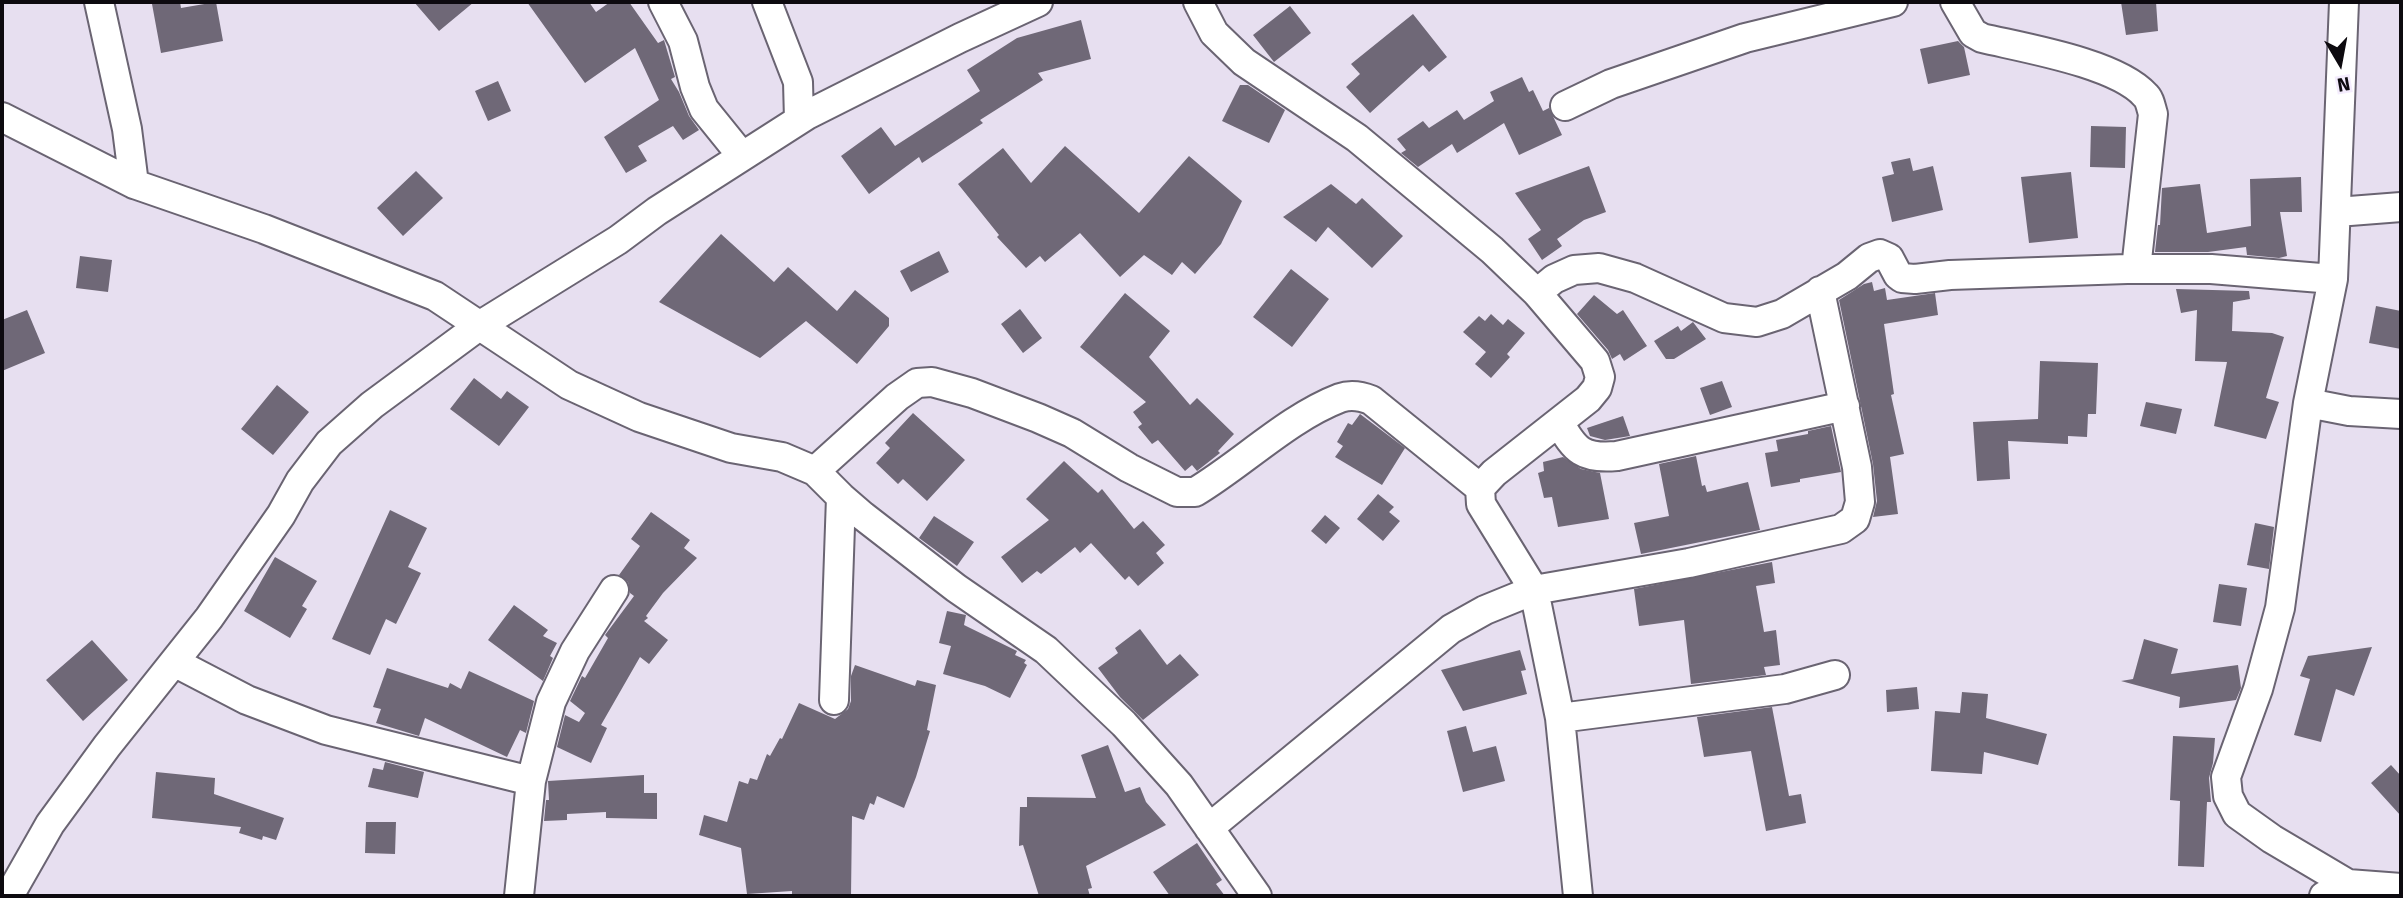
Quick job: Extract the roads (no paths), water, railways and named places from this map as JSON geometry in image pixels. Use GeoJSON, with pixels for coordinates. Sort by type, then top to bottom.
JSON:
{"type":"FeatureCollection","features":[{"type":"Feature","properties":{"kind":"street"},"geometry":{"type":"LineString","coordinates":[[99,2],[127,130],[134,184]]}},
{"type":"Feature","properties":{"kind":"street"},"geometry":{"type":"LineString","coordinates":[[663,2],[683,41],[695,87],[704,109],[742,156]]}},
{"type":"Feature","properties":{"kind":"street"},"geometry":{"type":"LineString","coordinates":[[767,2],[798,82],[799,120]]}},
{"type":"Feature","properties":{"kind":"street"},"geometry":{"type":"LineString","coordinates":[[9,896],[50,824],[243,569],[281,515],[300,481],[329,443],[372,405],[479,326],[618,240],[657,211],[799,120],[960,38],[1038,2]]}},
{"type":"Feature","properties":{"kind":"street"},"geometry":{"type":"LineString","coordinates":[[1198,2],[1214,33],[1244,62],[1357,138],[1492,250],[1537,293],[1595,361],[1600,377],[1597,388],[1588,399],[1494,473],[1480,488],[1481,504],[1534,590],[1560,718],[1577,896]]}},
{"type":"Feature","properties":{"kind":"street"},"geometry":{"type":"LineString","coordinates":[[1565,106],[1611,84],[1745,38],[1893,2]]}},
{"type":"Feature","properties":{"kind":"street"},"geometry":{"type":"LineString","coordinates":[[1955,2],[1973,33],[1982,38],[2098,66],[2135,86],[2147,96],[2153,114],[2136,269]]}},
{"type":"Feature","properties":{"kind":"street"},"geometry":{"type":"LineString","coordinates":[[2344,2],[2333,279],[2308,403],[2280,608],[2258,689],[2226,778],[2226,786],[2236,814],[2336,890],[2401,888]]}},
{"type":"Feature","properties":{"kind":"street"},"geometry":{"type":"LineString","coordinates":[[798,82],[841,97]]}},
{"type":"Feature","properties":{"kind":"street"},"geometry":{"type":"LineString","coordinates":[[2,117],[134,184],[264,229],[435,296],[569,385],[639,417],[732,448],[782,457],[815,471],[841,497],[956,587],[1046,650],[1124,724],[1179,785],[1257,896]]}},
{"type":"Feature","properties":{"kind":"street"},"geometry":{"type":"LineString","coordinates":[[2337,212],[2401,207]]}},
{"type":"Feature","properties":{"kind":"street"},"geometry":{"type":"LineString","coordinates":[[1537,293],[1554,279],[1574,270],[1599,268],[1635,278],[1724,318],[1757,322],[1782,314],[1847,276],[1869,258],[1880,254],[1889,258],[1898,275],[1908,279],[1950,275],[2136,269],[2211,269],[2333,279]]}},
{"type":"Feature","properties":{"kind":"street"},"geometry":{"type":"LineString","coordinates":[[1209,828],[1451,629],[1485,610],[1534,590],[1689,563],[1840,529],[1856,519],[1860,502],[1857,467],[1820,291]]}},
{"type":"Feature","properties":{"kind":"street"},"geometry":{"type":"LineString","coordinates":[[815,471],[897,397],[917,383],[932,382],[972,393],[1060,428],[1177,492],[1195,492],[1292,424],[1341,398],[1358,396],[1371,400],[1480,488]]}},
{"type":"Feature","properties":{"kind":"street"},"geometry":{"type":"LineString","coordinates":[[2308,403],[2349,411],[2401,414]]}},
{"type":"Feature","properties":{"kind":"street"},"geometry":{"type":"LineString","coordinates":[[1559,422],[1571,443],[1584,454],[1597,458],[1617,456],[1845,406]]}},
{"type":"Feature","properties":{"kind":"street"},"geometry":{"type":"LineString","coordinates":[[834,700],[841,497]]}},
{"type":"Feature","properties":{"kind":"street"},"geometry":{"type":"LineString","coordinates":[[519,896],[531,781],[551,702],[575,651],[614,590]]}},
{"type":"Feature","properties":{"kind":"street"},"geometry":{"type":"LineString","coordinates":[[174,662],[247,700],[326,730],[531,781]]}},
{"type":"Feature","properties":{"kind":"street"},"geometry":{"type":"LineString","coordinates":[[1560,718],[1785,688],[1835,675]]}}]}
